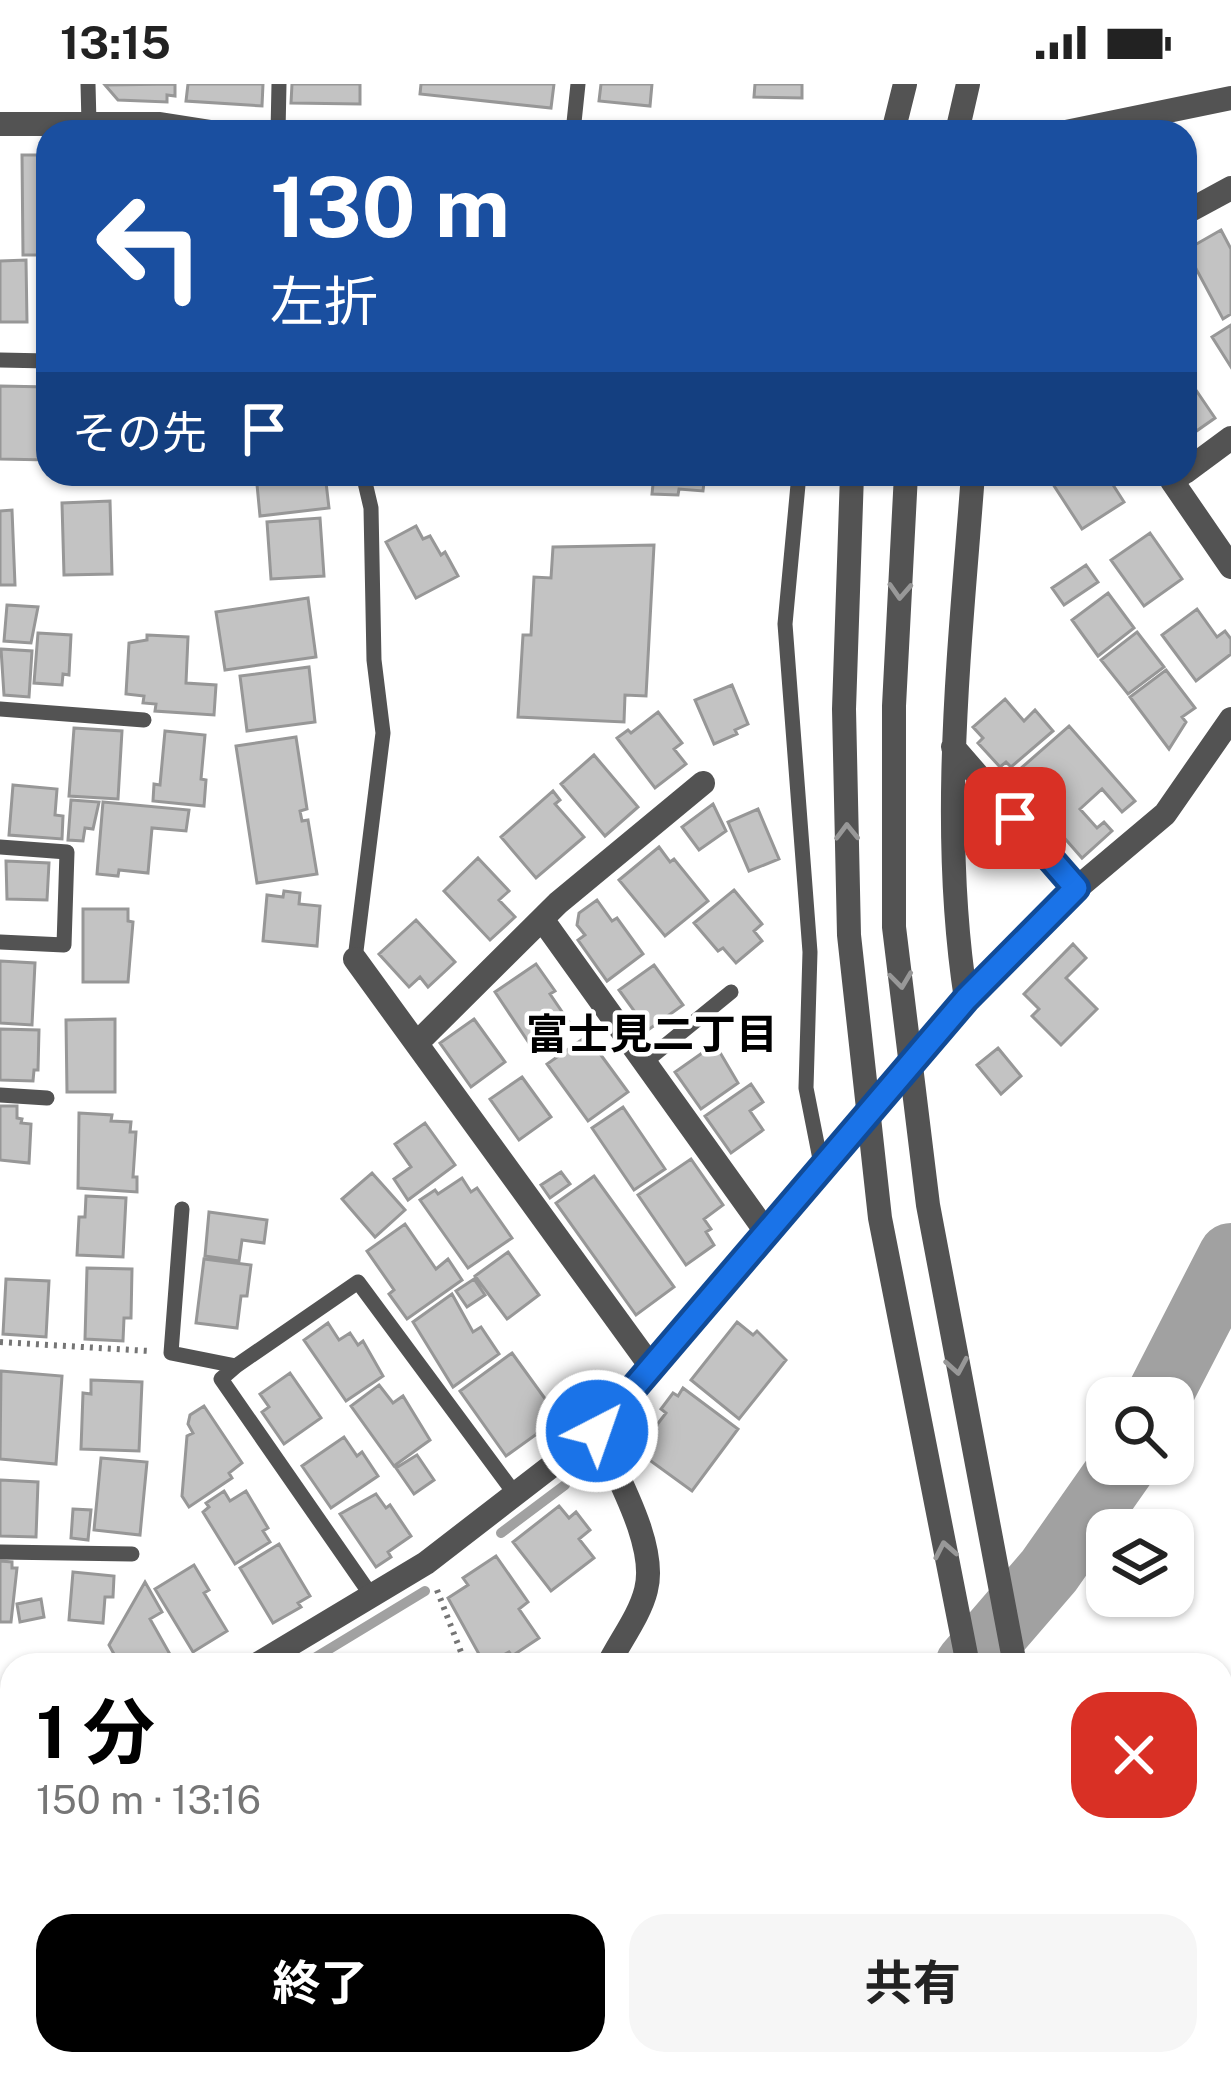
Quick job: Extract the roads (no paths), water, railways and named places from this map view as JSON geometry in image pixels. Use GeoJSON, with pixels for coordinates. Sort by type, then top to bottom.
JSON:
{"type":"FeatureCollection","features":[{"type":"Feature","properties":{"kind":"street"},"geometry":{"type":"LineString","coordinates":[[896,120],[905,84]]}},
{"type":"Feature","properties":{"kind":"street"},"geometry":{"type":"LineString","coordinates":[[960,120],[968,84]]}},
{"type":"Feature","properties":{"kind":"street"},"geometry":{"type":"LineString","coordinates":[[1124,120],[1231,98]]}},
{"type":"Feature","properties":{"kind":"street"},"geometry":{"type":"LineString","coordinates":[[0,124],[36,124]]}},
{"type":"Feature","properties":{"kind":"street"},"geometry":{"type":"LineString","coordinates":[[1197,206],[1231,188]]}},
{"type":"Feature","properties":{"kind":"street"},"geometry":{"type":"LineString","coordinates":[[1197,463],[1231,438]]}},
{"type":"Feature","properties":{"kind":"street"},"geometry":{"type":"LineString","coordinates":[[853,486],[844,709],[849,935],[880,1218],[966,1653]]}},
{"type":"Feature","properties":{"kind":"street"},"geometry":{"type":"LineString","coordinates":[[905,486],[894,706],[894,927],[928,1205],[1013,1653]]}},
{"type":"Feature","properties":{"kind":"street"},"geometry":{"type":"LineString","coordinates":[[966,999],[956,935],[953,747],[972,486]]}},
{"type":"Feature","properties":{"kind":"street"},"geometry":{"type":"LineString","coordinates":[[1175,486],[1231,567]]}},
{"type":"Feature","properties":{"kind":"street"},"geometry":{"type":"LineString","coordinates":[[276,1653],[426,1563],[597,1431],[966,999],[1076,888],[1165,814],[1231,719]]}},
{"type":"Feature","properties":{"kind":"street"},"geometry":{"type":"LineString","coordinates":[[953,747],[1076,888]]}},
{"type":"Feature","properties":{"kind":"street"},"geometry":{"type":"LineString","coordinates":[[417,1042],[542,919],[703,783]]}},
{"type":"Feature","properties":{"kind":"street"},"geometry":{"type":"LineString","coordinates":[[542,919],[767,1233]]}},
{"type":"Feature","properties":{"kind":"street"},"geometry":{"type":"LineString","coordinates":[[356,959],[652,1368]]}},
{"type":"Feature","properties":{"kind":"street"},"geometry":{"type":"LineString","coordinates":[[597,1431],[646,1546],[650,1569],[646,1594],[614,1653]]}},
{"type":"Feature","properties":{"kind":"lane"},"geometry":{"type":"LineString","coordinates":[[88,84],[89,120]]}},
{"type":"Feature","properties":{"kind":"lane"},"geometry":{"type":"LineString","coordinates":[[278,120],[279,84]]}},
{"type":"Feature","properties":{"kind":"lane"},"geometry":{"type":"LineString","coordinates":[[574,120],[578,84]]}},
{"type":"Feature","properties":{"kind":"lane"},"geometry":{"type":"LineString","coordinates":[[0,360],[36,361]]}},
{"type":"Feature","properties":{"kind":"lane"},"geometry":{"type":"LineString","coordinates":[[356,959],[383,733],[374,660],[371,508],[366,486]]}},
{"type":"Feature","properties":{"kind":"lane"},"geometry":{"type":"LineString","coordinates":[[798,486],[785,625],[810,952],[806,1088],[822,1169]]}},
{"type":"Feature","properties":{"kind":"lane"},"geometry":{"type":"LineString","coordinates":[[0,709],[143,720]]}},
{"type":"Feature","properties":{"kind":"lane"},"geometry":{"type":"LineString","coordinates":[[0,848],[67,852],[64,945],[0,942]]}},
{"type":"Feature","properties":{"kind":"lane"},"geometry":{"type":"LineString","coordinates":[[645,1063],[731,992]]}},
{"type":"Feature","properties":{"kind":"lane"},"geometry":{"type":"LineString","coordinates":[[0,1095],[47,1098]]}},
{"type":"Feature","properties":{"kind":"lane"},"geometry":{"type":"LineString","coordinates":[[182,1209],[171,1352],[236,1366]]}},
{"type":"Feature","properties":{"kind":"lane"},"geometry":{"type":"LineString","coordinates":[[371,1595],[221,1379],[236,1366],[358,1282],[515,1494]]}},
{"type":"Feature","properties":{"kind":"lane"},"geometry":{"type":"LineString","coordinates":[[0,1552],[132,1554]]}},
{"type":"Feature","properties":{"kind":"waterway"},"geometry":{"type":"LineString","coordinates":[[1169,1377],[1231,1256]]}},
{"type":"Feature","properties":{"kind":"waterway"},"geometry":{"type":"LineString","coordinates":[[501,1533],[565,1485]]}},
{"type":"Feature","properties":{"kind":"waterway"},"geometry":{"type":"LineString","coordinates":[[978,1653],[1049,1571],[1109,1485]]}},
{"type":"Feature","properties":{"kind":"waterway"},"geometry":{"type":"LineString","coordinates":[[323,1653],[425,1591]]}},
{"type":"Feature","properties":{"kind":"district","name":"富士見二丁目"},"geometry":{"type":"Point","coordinates":[652,1033]}}]}
